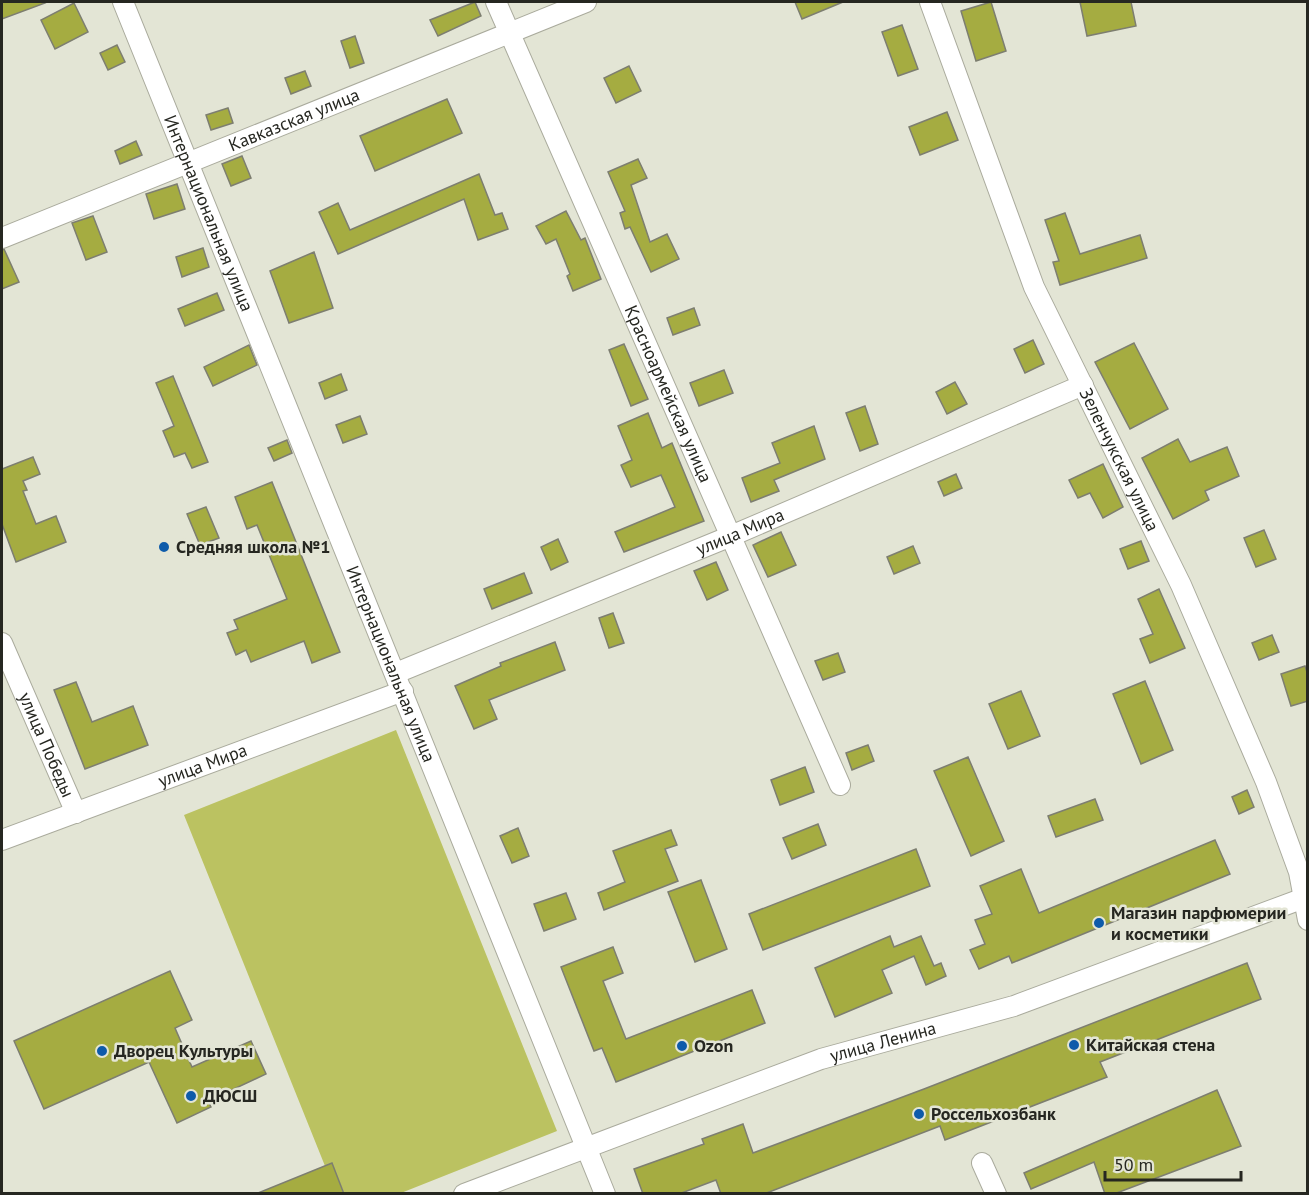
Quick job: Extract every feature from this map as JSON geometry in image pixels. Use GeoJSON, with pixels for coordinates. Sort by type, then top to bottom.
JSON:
{"type":"FeatureCollection","features":[{"type":"Feature","properties":{"kind":"street","name":"Интернациональная улица"},"geometry":{"type":"LineString","coordinates":[[123,2],[400,682],[605,1194]]}},
{"type":"Feature","properties":{"kind":"street","name":"Красноармейская улица"},"geometry":{"type":"LineString","coordinates":[[496,2],[840,785]]}},
{"type":"Feature","properties":{"kind":"street","name":"Кавказская улица"},"geometry":{"type":"LineString","coordinates":[[2,238],[586,2]]}},
{"type":"Feature","properties":{"kind":"street","name":"Зеленчукская улица"},"geometry":{"type":"LineString","coordinates":[[930,2],[1034,287],[1181,585],[1266,782],[1299,872],[1308,920]]}},
{"type":"Feature","properties":{"kind":"street","name":"улица Мира"},"geometry":{"type":"LineString","coordinates":[[2,840],[76,813],[400,682],[731,536],[1083,385]]}},
{"type":"Feature","properties":{"kind":"street","name":"улица Победы"},"geometry":{"type":"LineString","coordinates":[[2,644],[76,813]]}},
{"type":"Feature","properties":{"kind":"street","name":"улица Ленина"},"geometry":{"type":"LineString","coordinates":[[464,1194],[586,1150],[821,1059],[1014,1006],[1304,898]]}},
{"type":"Feature","properties":{"kind":"street"},"geometry":{"type":"LineString","coordinates":[[982,1163],[996,1194]]}},
{"type":"Feature","properties":{"kind":"green space"},"geometry":{"type":"Polygon","coordinates":[[[396,730],[557,1131],[401,1193],[344,1193],[332,1164],[325,1166],[184,815],[396,730]]]}},
{"type":"Feature","properties":{"kind":"building"},"geometry":{"type":"Polygon","coordinates":[[[2,2],[44,2],[45,3],[2,19],[2,2]]]}},
{"type":"Feature","properties":{"kind":"building"},"geometry":{"type":"Polygon","coordinates":[[[475,2],[481,16],[438,36],[430,20],[475,2]]]}},
{"type":"Feature","properties":{"kind":"building"},"geometry":{"type":"Polygon","coordinates":[[[795,2],[843,2],[802,19],[795,2]]]}},
{"type":"Feature","properties":{"kind":"building"},"geometry":{"type":"Polygon","coordinates":[[[991,2],[1006,51],[976,61],[961,11],[991,2]]]}},
{"type":"Feature","properties":{"kind":"building"},"geometry":{"type":"Polygon","coordinates":[[[1080,2],[1131,2],[1136,26],[1087,36],[1080,2]]]}},
{"type":"Feature","properties":{"kind":"building"},"geometry":{"type":"Polygon","coordinates":[[[74,3],[88,32],[55,49],[41,20],[74,3]]]}},
{"type":"Feature","properties":{"kind":"building"},"geometry":{"type":"Polygon","coordinates":[[[902,25],[918,69],[898,76],[882,32],[902,25]]]}},
{"type":"Feature","properties":{"kind":"building"},"geometry":{"type":"Polygon","coordinates":[[[355,36],[364,63],[350,68],[341,41],[355,36]]]}},
{"type":"Feature","properties":{"kind":"building"},"geometry":{"type":"Polygon","coordinates":[[[117,45],[125,62],[108,70],[100,53],[117,45]]]}},
{"type":"Feature","properties":{"kind":"building"},"geometry":{"type":"Polygon","coordinates":[[[629,66],[641,91],[616,103],[604,78],[629,66]]]}},
{"type":"Feature","properties":{"kind":"building"},"geometry":{"type":"Polygon","coordinates":[[[305,71],[311,86],[291,94],[285,78],[305,71]]]}},
{"type":"Feature","properties":{"kind":"building"},"geometry":{"type":"Polygon","coordinates":[[[447,99],[462,133],[375,171],[360,136],[447,99]]]}},
{"type":"Feature","properties":{"kind":"building"},"geometry":{"type":"Polygon","coordinates":[[[228,108],[233,123],[211,130],[206,115],[228,108]]]}},
{"type":"Feature","properties":{"kind":"building"},"geometry":{"type":"Polygon","coordinates":[[[947,112],[958,140],[920,155],[909,127],[947,112]]]}},
{"type":"Feature","properties":{"kind":"building"},"geometry":{"type":"Polygon","coordinates":[[[136,141],[142,155],[120,164],[115,151],[136,141]]]}},
{"type":"Feature","properties":{"kind":"building"},"geometry":{"type":"Polygon","coordinates":[[[242,156],[251,178],[231,186],[222,164],[242,156]]]}},
{"type":"Feature","properties":{"kind":"building"},"geometry":{"type":"Polygon","coordinates":[[[638,159],[647,178],[631,185],[650,242],[667,234],[679,259],[651,272],[630,227],[625,229],[620,213],[625,211],[608,172],[638,159]]]}},
{"type":"Feature","properties":{"kind":"building"},"geometry":{"type":"Polygon","coordinates":[[[479,174],[495,215],[502,213],[508,229],[478,240],[464,199],[338,254],[319,212],[338,203],[350,230],[479,174]]]}},
{"type":"Feature","properties":{"kind":"building"},"geometry":{"type":"Polygon","coordinates":[[[177,184],[185,209],[154,219],[146,194],[177,184]]]}},
{"type":"Feature","properties":{"kind":"building"},"geometry":{"type":"Polygon","coordinates":[[[566,211],[581,240],[585,238],[601,279],[573,291],[567,276],[570,274],[556,239],[546,244],[536,226],[566,211]]]}},
{"type":"Feature","properties":{"kind":"building"},"geometry":{"type":"Polygon","coordinates":[[[1065,213],[1080,254],[1140,235],[1147,258],[1060,285],[1053,262],[1059,261],[1045,220],[1065,213]]]}},
{"type":"Feature","properties":{"kind":"building"},"geometry":{"type":"Polygon","coordinates":[[[93,216],[107,252],[86,260],[72,223],[93,216]]]}},
{"type":"Feature","properties":{"kind":"building"},"geometry":{"type":"Polygon","coordinates":[[[203,248],[209,267],[182,277],[176,257],[203,248]]]}},
{"type":"Feature","properties":{"kind":"building"},"geometry":{"type":"Polygon","coordinates":[[[4,249],[19,282],[2,289],[2,250],[4,249]]]}},
{"type":"Feature","properties":{"kind":"building"},"geometry":{"type":"Polygon","coordinates":[[[314,252],[333,308],[289,323],[270,271],[314,252]]]}},
{"type":"Feature","properties":{"kind":"building"},"geometry":{"type":"Polygon","coordinates":[[[217,293],[224,310],[185,326],[178,309],[217,293]]]}},
{"type":"Feature","properties":{"kind":"building"},"geometry":{"type":"Polygon","coordinates":[[[694,308],[700,325],[673,335],[667,318],[694,308]]]}},
{"type":"Feature","properties":{"kind":"building"},"geometry":{"type":"Polygon","coordinates":[[[1033,340],[1044,364],[1025,373],[1014,349],[1033,340]]]}},
{"type":"Feature","properties":{"kind":"building"},"geometry":{"type":"Polygon","coordinates":[[[1134,343],[1168,409],[1130,429],[1095,362],[1134,343]]]}},
{"type":"Feature","properties":{"kind":"building"},"geometry":{"type":"Polygon","coordinates":[[[624,344],[648,399],[631,406],[609,350],[624,344]]]}},
{"type":"Feature","properties":{"kind":"building"},"geometry":{"type":"Polygon","coordinates":[[[249,345],[257,365],[213,386],[204,367],[249,345]]]}},
{"type":"Feature","properties":{"kind":"building"},"geometry":{"type":"Polygon","coordinates":[[[724,370],[733,393],[699,406],[690,383],[724,370]]]}},
{"type":"Feature","properties":{"kind":"building"},"geometry":{"type":"Polygon","coordinates":[[[341,374],[347,390],[325,399],[319,383],[341,374]]]}},
{"type":"Feature","properties":{"kind":"building"},"geometry":{"type":"Polygon","coordinates":[[[173,376],[208,462],[192,468],[185,453],[174,457],[163,431],[174,426],[156,383],[173,376]]]}},
{"type":"Feature","properties":{"kind":"building"},"geometry":{"type":"Polygon","coordinates":[[[955,382],[967,404],[947,414],[936,392],[955,382]]]}},
{"type":"Feature","properties":{"kind":"building"},"geometry":{"type":"Polygon","coordinates":[[[865,406],[878,444],[860,451],[846,413],[865,406]]]}},
{"type":"Feature","properties":{"kind":"building"},"geometry":{"type":"Polygon","coordinates":[[[648,413],[662,448],[672,443],[704,521],[624,552],[615,532],[675,507],[661,475],[631,487],[621,465],[632,460],[618,426],[648,413]]]}},
{"type":"Feature","properties":{"kind":"building"},"geometry":{"type":"Polygon","coordinates":[[[360,416],[367,434],[343,443],[336,425],[360,416]]]}},
{"type":"Feature","properties":{"kind":"building"},"geometry":{"type":"Polygon","coordinates":[[[814,426],[825,459],[774,480],[779,491],[751,502],[742,478],[780,463],[772,443],[814,426]]]}},
{"type":"Feature","properties":{"kind":"building"},"geometry":{"type":"Polygon","coordinates":[[[1178,439],[1190,462],[1227,447],[1239,476],[1205,491],[1209,500],[1173,519],[1142,458],[1178,439]]]}},
{"type":"Feature","properties":{"kind":"building"},"geometry":{"type":"Polygon","coordinates":[[[287,440],[292,453],[274,461],[268,448],[287,440]]]}},
{"type":"Feature","properties":{"kind":"building"},"geometry":{"type":"Polygon","coordinates":[[[33,457],[40,474],[23,481],[27,490],[23,491],[36,524],[56,516],[66,542],[16,562],[2,524],[2,469],[33,457]]]}},
{"type":"Feature","properties":{"kind":"building"},"geometry":{"type":"Polygon","coordinates":[[[1103,464],[1123,507],[1103,518],[1090,493],[1078,498],[1069,480],[1103,464]]]}},
{"type":"Feature","properties":{"kind":"building"},"geometry":{"type":"Polygon","coordinates":[[[956,474],[962,488],[944,496],[938,482],[956,474]]]}},
{"type":"Feature","properties":{"kind":"building"},"geometry":{"type":"Polygon","coordinates":[[[272,482],[340,652],[312,663],[304,641],[251,662],[246,650],[236,655],[227,633],[238,629],[234,620],[287,599],[257,525],[247,529],[235,497],[272,482]]]}},
{"type":"Feature","properties":{"kind":"building"},"geometry":{"type":"Polygon","coordinates":[[[206,507],[219,538],[200,545],[187,514],[206,507]]]}},
{"type":"Feature","properties":{"kind":"building"},"geometry":{"type":"Polygon","coordinates":[[[1264,530],[1276,559],[1256,567],[1244,538],[1264,530]]]}},
{"type":"Feature","properties":{"kind":"building"},"geometry":{"type":"Polygon","coordinates":[[[781,532],[796,565],[768,577],[753,545],[781,532]]]}},
{"type":"Feature","properties":{"kind":"building"},"geometry":{"type":"Polygon","coordinates":[[[558,539],[568,562],[551,570],[541,547],[558,539]]]}},
{"type":"Feature","properties":{"kind":"building"},"geometry":{"type":"Polygon","coordinates":[[[1141,541],[1149,561],[1128,569],[1120,549],[1141,541]]]}},
{"type":"Feature","properties":{"kind":"building"},"geometry":{"type":"Polygon","coordinates":[[[913,546],[920,563],[894,574],[887,557],[913,546]]]}},
{"type":"Feature","properties":{"kind":"building"},"geometry":{"type":"Polygon","coordinates":[[[716,562],[728,590],[707,600],[694,571],[716,562]]]}},
{"type":"Feature","properties":{"kind":"building"},"geometry":{"type":"Polygon","coordinates":[[[524,573],[532,593],[492,609],[484,589],[524,573]]]}},
{"type":"Feature","properties":{"kind":"building"},"geometry":{"type":"Polygon","coordinates":[[[1159,589],[1185,648],[1150,663],[1140,639],[1153,634],[1138,599],[1159,589]]]}},
{"type":"Feature","properties":{"kind":"building"},"geometry":{"type":"Polygon","coordinates":[[[613,613],[624,643],[609,648],[599,618],[613,613]]]}},
{"type":"Feature","properties":{"kind":"building"},"geometry":{"type":"Polygon","coordinates":[[[1272,635],[1279,652],[1259,660],[1252,643],[1272,635]]]}},
{"type":"Feature","properties":{"kind":"building"},"geometry":{"type":"Polygon","coordinates":[[[555,642],[565,670],[489,700],[497,719],[474,729],[455,686],[501,666],[500,663],[555,642]]]}},
{"type":"Feature","properties":{"kind":"building"},"geometry":{"type":"Polygon","coordinates":[[[838,653],[845,672],[823,680],[815,661],[838,653]]]}},
{"type":"Feature","properties":{"kind":"building"},"geometry":{"type":"Polygon","coordinates":[[[1305,666],[1308,675],[1308,701],[1291,706],[1281,674],[1305,666]]]}},
{"type":"Feature","properties":{"kind":"building"},"geometry":{"type":"Polygon","coordinates":[[[1145,681],[1173,750],[1141,764],[1113,694],[1145,681]]]}},
{"type":"Feature","properties":{"kind":"building"},"geometry":{"type":"Polygon","coordinates":[[[76,682],[92,722],[133,706],[148,745],[85,769],[54,690],[76,682]]]}},
{"type":"Feature","properties":{"kind":"building"},"geometry":{"type":"Polygon","coordinates":[[[1021,691],[1040,736],[1008,749],[989,704],[1021,691]]]}},
{"type":"Feature","properties":{"kind":"building"},"geometry":{"type":"Polygon","coordinates":[[[868,745],[874,761],[852,770],[846,753],[868,745]]]}},
{"type":"Feature","properties":{"kind":"building"},"geometry":{"type":"Polygon","coordinates":[[[968,757],[1004,841],[971,856],[934,771],[968,757]]]}},
{"type":"Feature","properties":{"kind":"building"},"geometry":{"type":"Polygon","coordinates":[[[805,767],[814,792],[780,805],[771,780],[805,767]]]}},
{"type":"Feature","properties":{"kind":"building"},"geometry":{"type":"Polygon","coordinates":[[[1247,790],[1254,807],[1239,814],[1232,797],[1247,790]]]}},
{"type":"Feature","properties":{"kind":"building"},"geometry":{"type":"Polygon","coordinates":[[[1095,799],[1103,820],[1056,837],[1048,816],[1095,799]]]}},
{"type":"Feature","properties":{"kind":"building"},"geometry":{"type":"Polygon","coordinates":[[[818,824],[826,845],[792,859],[783,838],[818,824]]]}},
{"type":"Feature","properties":{"kind":"building"},"geometry":{"type":"Polygon","coordinates":[[[518,828],[529,856],[512,863],[500,836],[518,828]]]}},
{"type":"Feature","properties":{"kind":"building"},"geometry":{"type":"Polygon","coordinates":[[[671,830],[677,845],[665,849],[678,881],[604,910],[598,893],[625,882],[613,851],[671,830]]]}},
{"type":"Feature","properties":{"kind":"building"},"geometry":{"type":"Polygon","coordinates":[[[1215,840],[1230,874],[1012,963],[1009,956],[979,969],[970,950],[985,944],[975,920],[992,914],[980,886],[1021,869],[1039,913],[1215,840]]]}},
{"type":"Feature","properties":{"kind":"building"},"geometry":{"type":"Polygon","coordinates":[[[916,849],[930,886],[763,950],[749,914],[916,849]]]}},
{"type":"Feature","properties":{"kind":"building"},"geometry":{"type":"Polygon","coordinates":[[[701,880],[727,949],[695,962],[668,892],[701,880]]]}},
{"type":"Feature","properties":{"kind":"building"},"geometry":{"type":"Polygon","coordinates":[[[566,893],[576,919],[544,931],[534,904],[566,893]]]}},
{"type":"Feature","properties":{"kind":"building"},"geometry":{"type":"Polygon","coordinates":[[[890,936],[894,947],[921,936],[934,966],[941,963],[946,976],[926,985],[914,956],[882,970],[892,993],[835,1017],[815,968],[890,936]]]}},
{"type":"Feature","properties":{"kind":"building"},"geometry":{"type":"Polygon","coordinates":[[[613,947],[623,973],[603,981],[626,1039],[752,990],[765,1023],[616,1082],[602,1048],[594,1051],[561,967],[613,947]]]}},
{"type":"Feature","properties":{"kind":"building"},"geometry":{"type":"Polygon","coordinates":[[[1247,963],[1261,999],[1100,1062],[1107,1077],[945,1140],[940,1126],[764,1194],[721,1194],[716,1180],[679,1194],[643,1194],[634,1169],[704,1144],[702,1139],[743,1124],[753,1153],[1247,963]]]}},
{"type":"Feature","properties":{"kind":"building","name":"Дворец Культуры"},"geometry":{"type":"Polygon","coordinates":[[[170,971],[192,1020],[175,1028],[192,1067],[251,1041],[266,1074],[208,1101],[211,1107],[177,1123],[149,1062],[44,1109],[14,1041],[170,971]]]}},
{"type":"Feature","properties":{"kind":"building"},"geometry":{"type":"Polygon","coordinates":[[[1217,1090],[1241,1146],[1114,1194],[1105,1194],[1094,1162],[1031,1189],[1024,1173],[1217,1090]]]}},
{"type":"Feature","properties":{"kind":"building"},"geometry":{"type":"Polygon","coordinates":[[[332,1163],[344,1194],[258,1194],[258,1193],[332,1163]]]}},
{"type":"Feature","properties":{"kind":"place","name":"Средняя школа №1"},"geometry":{"type":"Point","coordinates":[164,547]}},
{"type":"Feature","properties":{"kind":"place","name":"Магазин парфюмерии и косметики"},"geometry":{"type":"Point","coordinates":[1099,923]}},
{"type":"Feature","properties":{"kind":"place","name":"Китайская стена"},"geometry":{"type":"Point","coordinates":[1074,1045]}},
{"type":"Feature","properties":{"kind":"place","name":"Ozon"},"geometry":{"type":"Point","coordinates":[682,1046]}},
{"type":"Feature","properties":{"kind":"place","name":"Дворец Культуры"},"geometry":{"type":"Point","coordinates":[102,1051]}},
{"type":"Feature","properties":{"kind":"place","name":"ДЮСШ"},"geometry":{"type":"Point","coordinates":[191,1096]}},
{"type":"Feature","properties":{"kind":"place","name":"Россельхозбанк"},"geometry":{"type":"Point","coordinates":[919,1114]}}]}
